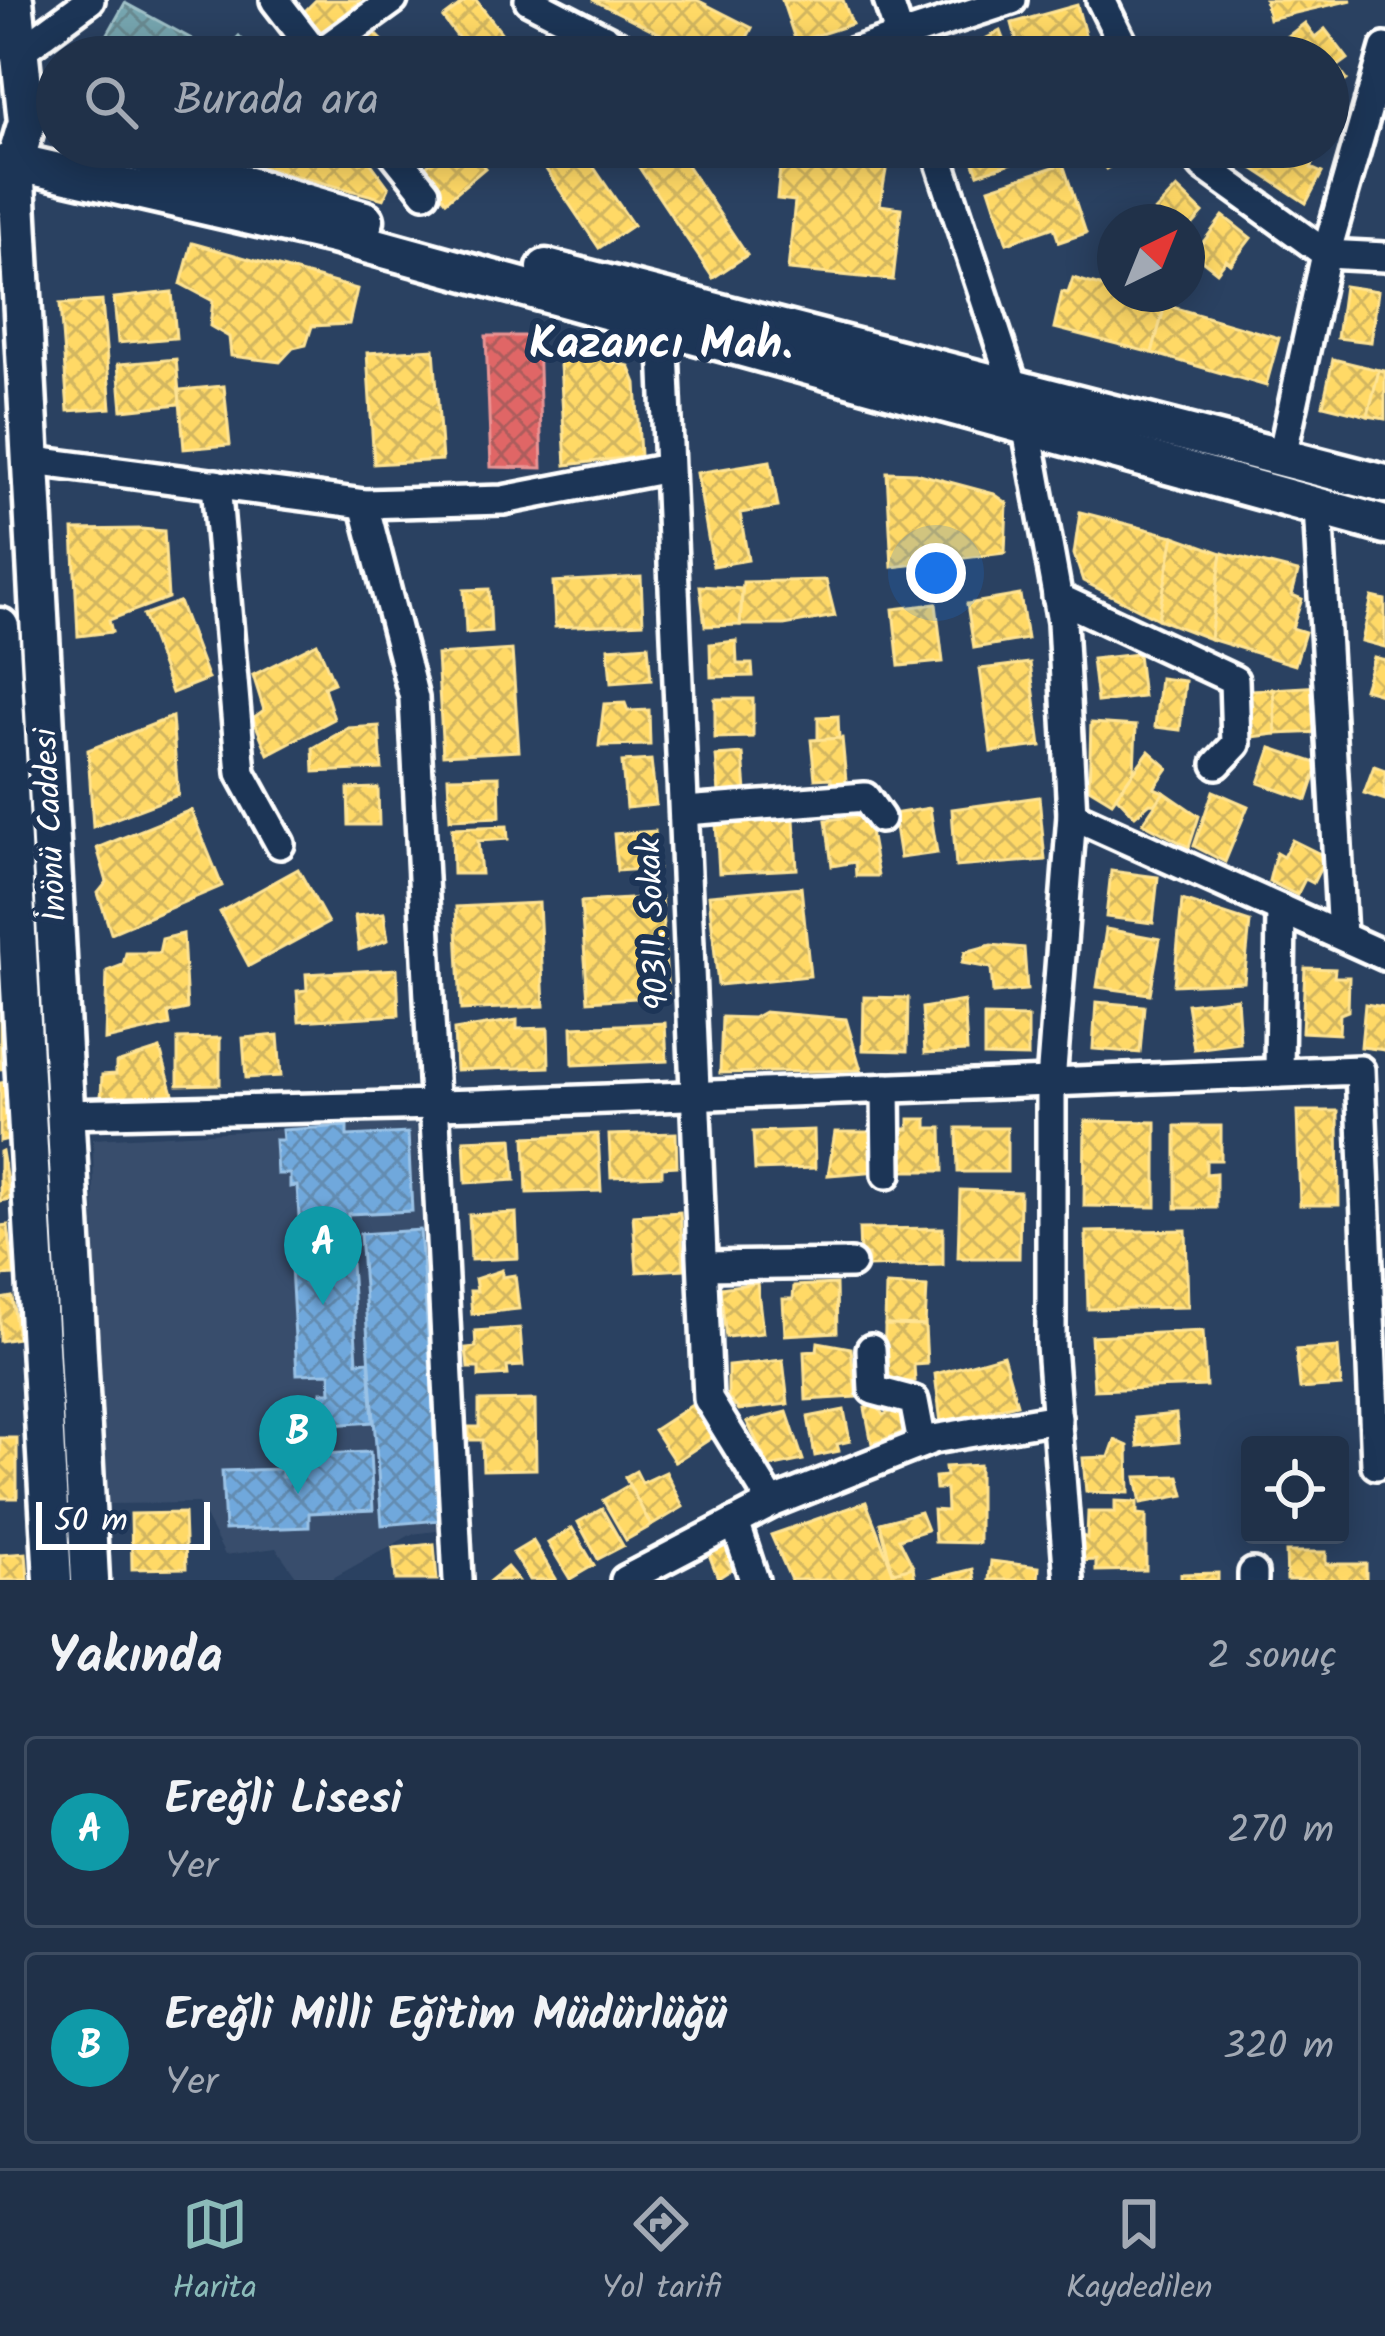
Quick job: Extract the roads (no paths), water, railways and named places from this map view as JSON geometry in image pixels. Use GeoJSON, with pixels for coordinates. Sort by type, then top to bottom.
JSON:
{"type":"FeatureCollection","features":[{"type":"Feature","properties":{"kind":"main road","name":"İnönü Caddesi"},"geometry":{"type":"LineString","coordinates":[[14,0],[11,44],[36,110]]}},
{"type":"Feature","properties":{"kind":"main road","name":"İnönü Caddesi"},"geometry":{"type":"LineString","coordinates":[[36,133],[8,164],[34,461],[90,1580]]}},
{"type":"Feature","properties":{"kind":"main road"},"geometry":{"type":"LineString","coordinates":[[8,164],[333,235],[1385,525]]}},
{"type":"Feature","properties":{"kind":"main road"},"geometry":{"type":"LineString","coordinates":[[188,168],[434,240],[1385,484]]}},
{"type":"Feature","properties":{"kind":"main road"},"geometry":{"type":"LineString","coordinates":[[0,627],[53,1580]]}},
{"type":"Feature","properties":{"kind":"street"},"geometry":{"type":"LineString","coordinates":[[11,44],[90,0]]}},
{"type":"Feature","properties":{"kind":"street"},"geometry":{"type":"LineString","coordinates":[[275,0],[303,36]]}},
{"type":"Feature","properties":{"kind":"street"},"geometry":{"type":"LineString","coordinates":[[345,36],[393,0]]}},
{"type":"Feature","properties":{"kind":"street"},"geometry":{"type":"LineString","coordinates":[[529,0],[599,36]]}},
{"type":"Feature","properties":{"kind":"street"},"geometry":{"type":"LineString","coordinates":[[888,0],[899,36]]}},
{"type":"Feature","properties":{"kind":"street"},"geometry":{"type":"LineString","coordinates":[[929,36],[1012,0]]}},
{"type":"Feature","properties":{"kind":"street"},"geometry":{"type":"LineString","coordinates":[[1102,0],[1119,36]]}},
{"type":"Feature","properties":{"kind":"street"},"geometry":{"type":"LineString","coordinates":[[1282,456],[1326,254],[1385,49]]}},
{"type":"Feature","properties":{"kind":"street"},"geometry":{"type":"LineString","coordinates":[[406,168],[425,192]]}},
{"type":"Feature","properties":{"kind":"street"},"geometry":{"type":"LineString","coordinates":[[942,168],[1026,424],[1057,596],[1072,814],[1051,1082],[1051,1346],[1069,1580]]}},
{"type":"Feature","properties":{"kind":"street"},"geometry":{"type":"LineString","coordinates":[[1207,168],[1326,254],[1385,257]]}},
{"type":"Feature","properties":{"kind":"street","name":"90311. Sokak"},"geometry":{"type":"LineString","coordinates":[[663,325],[699,1096],[708,1399],[772,1502]]}},
{"type":"Feature","properties":{"kind":"street"},"geometry":{"type":"LineString","coordinates":[[34,461],[364,504],[503,500],[668,468]]}},
{"type":"Feature","properties":{"kind":"street"},"geometry":{"type":"LineString","coordinates":[[217,484],[241,773],[280,844]]}},
{"type":"Feature","properties":{"kind":"street"},"geometry":{"type":"LineString","coordinates":[[364,504],[414,698],[458,1580]]}},
{"type":"Feature","properties":{"kind":"street"},"geometry":{"type":"LineString","coordinates":[[1318,506],[1342,936]]}},
{"type":"Feature","properties":{"kind":"street"},"geometry":{"type":"LineString","coordinates":[[1057,596],[1234,680],[1236,744],[1217,764]]}},
{"type":"Feature","properties":{"kind":"street"},"geometry":{"type":"LineString","coordinates":[[685,811],[865,797],[880,818]]}},
{"type":"Feature","properties":{"kind":"street"},"geometry":{"type":"LineString","coordinates":[[1072,814],[1385,956]]}},
{"type":"Feature","properties":{"kind":"street"},"geometry":{"type":"LineString","coordinates":[[1279,1073],[1281,909]]}},
{"type":"Feature","properties":{"kind":"street"},"geometry":{"type":"LineString","coordinates":[[66,1114],[434,1106],[1360,1070],[1376,1465]]}},
{"type":"Feature","properties":{"kind":"street"},"geometry":{"type":"LineString","coordinates":[[886,1088],[887,1174]]}},
{"type":"Feature","properties":{"kind":"street"},"geometry":{"type":"LineString","coordinates":[[704,1266],[851,1264]]}},
{"type":"Feature","properties":{"kind":"street"},"geometry":{"type":"LineString","coordinates":[[871,1348],[873,1390],[914,1401],[922,1443]]}},
{"type":"Feature","properties":{"kind":"street"},"geometry":{"type":"LineString","coordinates":[[625,1580],[772,1502],[922,1443],[1057,1418]]}},
{"type":"Feature","properties":{"kind":"street"},"geometry":{"type":"LineString","coordinates":[[734,1522],[754,1580]]}},
{"type":"Feature","properties":{"kind":"place","name":"Ereğli Lisesi"},"geometry":{"type":"Point","coordinates":[323,1305]}},
{"type":"Feature","properties":{"kind":"place","name":"Ereğli Milli Eğitim Müdürlüğü"},"geometry":{"type":"Point","coordinates":[298,1494]}},
{"type":"Feature","properties":{"kind":"district","name":"Kazancı Mah."},"geometry":{"type":"Point","coordinates":[661,346]}}]}
